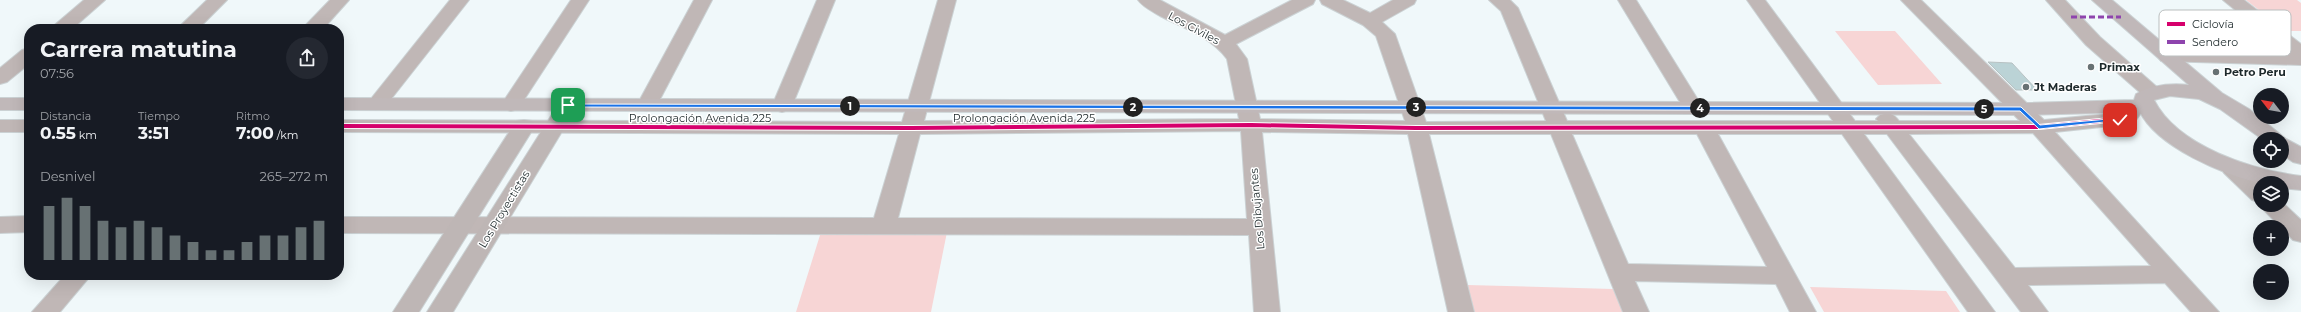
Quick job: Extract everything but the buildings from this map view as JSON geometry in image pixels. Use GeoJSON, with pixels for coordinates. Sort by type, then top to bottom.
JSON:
{"type":"FeatureCollection","features":[{"type":"Feature","properties":{"kind":"main road"},"geometry":{"type":"LineString","coordinates":[[2101,0],[2159,49]]}},
{"type":"Feature","properties":{"kind":"main road"},"geometry":{"type":"LineString","coordinates":[[2147,99],[2170,80],[2172,69],[2168,57]]}},
{"type":"Feature","properties":{"kind":"main road"},"geometry":{"type":"LineString","coordinates":[[2168,57],[2218,99],[2266,132]]}},
{"type":"Feature","properties":{"kind":"main road"},"geometry":{"type":"LineString","coordinates":[[2147,99],[2177,90],[2218,99]]}},
{"type":"Feature","properties":{"kind":"main road","name":"Prolongación Avenida 225"},"geometry":{"type":"LineString","coordinates":[[1698,118],[1836,108],[2021,109],[2147,99]]}},
{"type":"Feature","properties":{"kind":"main road"},"geometry":{"type":"LineString","coordinates":[[2147,99],[2155,120],[2195,149],[2232,168],[2260,177],[2301,183]]}},
{"type":"Feature","properties":{"kind":"main road"},"geometry":{"type":"LineString","coordinates":[[0,104],[24,104]]}},
{"type":"Feature","properties":{"kind":"main road","name":"Prolongación Avenida 225"},"geometry":{"type":"LineString","coordinates":[[344,104],[917,106],[1249,116]]}},
{"type":"Feature","properties":{"kind":"main road"},"geometry":{"type":"LineString","coordinates":[[2289,149],[2301,157]]}},
{"type":"Feature","properties":{"kind":"street"},"geometry":{"type":"LineString","coordinates":[[66,24],[96,0]]}},
{"type":"Feature","properties":{"kind":"street"},"geometry":{"type":"LineString","coordinates":[[192,24],[218,0]]}},
{"type":"Feature","properties":{"kind":"street"},"geometry":{"type":"LineString","coordinates":[[317,24],[340,0]]}},
{"type":"Feature","properties":{"kind":"street"},"geometry":{"type":"LineString","coordinates":[[377,104],[460,0]]}},
{"type":"Feature","properties":{"kind":"street"},"geometry":{"type":"LineString","coordinates":[[511,105],[580,0]]}},
{"type":"Feature","properties":{"kind":"street"},"geometry":{"type":"LineString","coordinates":[[647,105],[703,0]]}},
{"type":"Feature","properties":{"kind":"street"},"geometry":{"type":"LineString","coordinates":[[782,106],[826,0]]}},
{"type":"Feature","properties":{"kind":"street"},"geometry":{"type":"LineString","coordinates":[[884,226],[947,0]]}},
{"type":"Feature","properties":{"kind":"street","name":"Los Civiles"},"geometry":{"type":"LineString","coordinates":[[1147,0],[1161,10],[1224,44],[1237,59],[1249,116]]}},
{"type":"Feature","properties":{"kind":"street"},"geometry":{"type":"LineString","coordinates":[[1224,44],[1306,0]]}},
{"type":"Feature","properties":{"kind":"street"},"geometry":{"type":"LineString","coordinates":[[1328,0],[1370,21],[1384,34],[1414,118],[1461,312]]}},
{"type":"Feature","properties":{"kind":"street"},"geometry":{"type":"LineString","coordinates":[[1370,21],[1407,0]]}},
{"type":"Feature","properties":{"kind":"street"},"geometry":{"type":"LineString","coordinates":[[1498,0],[1509,8],[1636,312]]}},
{"type":"Feature","properties":{"kind":"street"},"geometry":{"type":"LineString","coordinates":[[1627,0],[1698,118],[1803,312]]}},
{"type":"Feature","properties":{"kind":"street"},"geometry":{"type":"LineString","coordinates":[[1756,0],[1836,108],[1982,312]]}},
{"type":"Feature","properties":{"kind":"street"},"geometry":{"type":"LineString","coordinates":[[1910,0],[2039,127],[2206,312]]}},
{"type":"Feature","properties":{"kind":"street"},"geometry":{"type":"LineString","coordinates":[[2055,0],[2147,99]]}},
{"type":"Feature","properties":{"kind":"street"},"geometry":{"type":"LineString","coordinates":[[2232,0],[2245,10]]}},
{"type":"Feature","properties":{"kind":"street"},"geometry":{"type":"LineString","coordinates":[[2291,45],[2301,53]]}},
{"type":"Feature","properties":{"kind":"street"},"geometry":{"type":"LineString","coordinates":[[2168,57],[2301,58]]}},
{"type":"Feature","properties":{"kind":"street"},"geometry":{"type":"LineString","coordinates":[[0,78],[24,58]]}},
{"type":"Feature","properties":{"kind":"street","name":"Prolongación Avenida 225"},"geometry":{"type":"LineString","coordinates":[[344,126],[911,128],[1249,116],[1414,118],[1698,118],[1849,126],[2039,127],[2120,120],[2129,116],[2131,112],[2147,99]]}},
{"type":"Feature","properties":{"kind":"street","name":"Los Proyectistas"},"geometry":{"type":"LineString","coordinates":[[440,312],[496,225],[554,126],[568,105]]}},
{"type":"Feature","properties":{"kind":"street"},"geometry":{"type":"LineString","coordinates":[[1879,109],[2035,312]]}},
{"type":"Feature","properties":{"kind":"street","name":"Los Dibujantes"},"geometry":{"type":"LineString","coordinates":[[1249,116],[1267,312]]}},
{"type":"Feature","properties":{"kind":"street"},"geometry":{"type":"LineString","coordinates":[[0,126],[24,126]]}},
{"type":"Feature","properties":{"kind":"street"},"geometry":{"type":"LineString","coordinates":[[406,312],[524,126]]}},
{"type":"Feature","properties":{"kind":"street"},"geometry":{"type":"LineString","coordinates":[[2232,168],[2253,188]]}},
{"type":"Feature","properties":{"kind":"street"},"geometry":{"type":"LineString","coordinates":[[2278,212],[2301,234]]}},
{"type":"Feature","properties":{"kind":"street"},"geometry":{"type":"LineString","coordinates":[[0,242],[16,224]]}},
{"type":"Feature","properties":{"kind":"street"},"geometry":{"type":"LineString","coordinates":[[344,225],[1259,227]]}},
{"type":"Feature","properties":{"kind":"street"},"geometry":{"type":"LineString","coordinates":[[1619,272],[1783,276]]}},
{"type":"Feature","properties":{"kind":"street"},"geometry":{"type":"LineString","coordinates":[[2008,277],[2172,274]]}},
{"type":"Feature","properties":{"kind":"street"},"geometry":{"type":"LineString","coordinates":[[45,312],[74,280]]}},
{"type":"Feature","properties":{"kind":"shaded area"},"geometry":{"type":"Polygon","coordinates":[[[2246,0],[2297,0],[2301,3],[2301,31],[2291,31],[2291,10],[2259,10],[2246,0]]]}},
{"type":"Feature","properties":{"kind":"shaded area"},"geometry":{"type":"Polygon","coordinates":[[[1835,31],[1895,31],[1942,84],[1878,85],[1835,31]]]}},
{"type":"Feature","properties":{"kind":"shaded area"},"geometry":{"type":"Polygon","coordinates":[[[821,232],[947,232],[931,312],[796,312],[821,232]]]}},
{"type":"Feature","properties":{"kind":"shaded area"},"geometry":{"type":"Polygon","coordinates":[[[1467,285],[1613,289],[1623,312],[1473,312],[1467,285]]]}},
{"type":"Feature","properties":{"kind":"shaded area"},"geometry":{"type":"Polygon","coordinates":[[[1810,287],[1946,291],[1960,312],[1824,312],[1810,287]]]}},
{"type":"Feature","properties":{"kind":"marked path"},"geometry":{"type":"LineString","coordinates":[[2071,17],[2121,17]]}},
{"type":"Feature","properties":{"kind":"cycle path"},"geometry":{"type":"LineString","coordinates":[[344,126],[911,128],[1251,125],[1416,128],[2039,127],[2120,119],[2129,116],[2131,112],[2130,107]]}},
{"type":"Feature","properties":{"kind":"place","name":"Primax"},"geometry":{"type":"Point","coordinates":[2091,67]}},
{"type":"Feature","properties":{"kind":"place","name":"Petro Peru"},"geometry":{"type":"Point","coordinates":[2216,72]}},
{"type":"Feature","properties":{"kind":"place","name":"Jt Maderas"},"geometry":{"type":"Point","coordinates":[2026,87]}},
{"type":"Feature","properties":{"kind":"route"},"geometry":{"type":"LineString","coordinates":[[568,105],[2021,109],[2039,127],[2120,120]]}}]}
